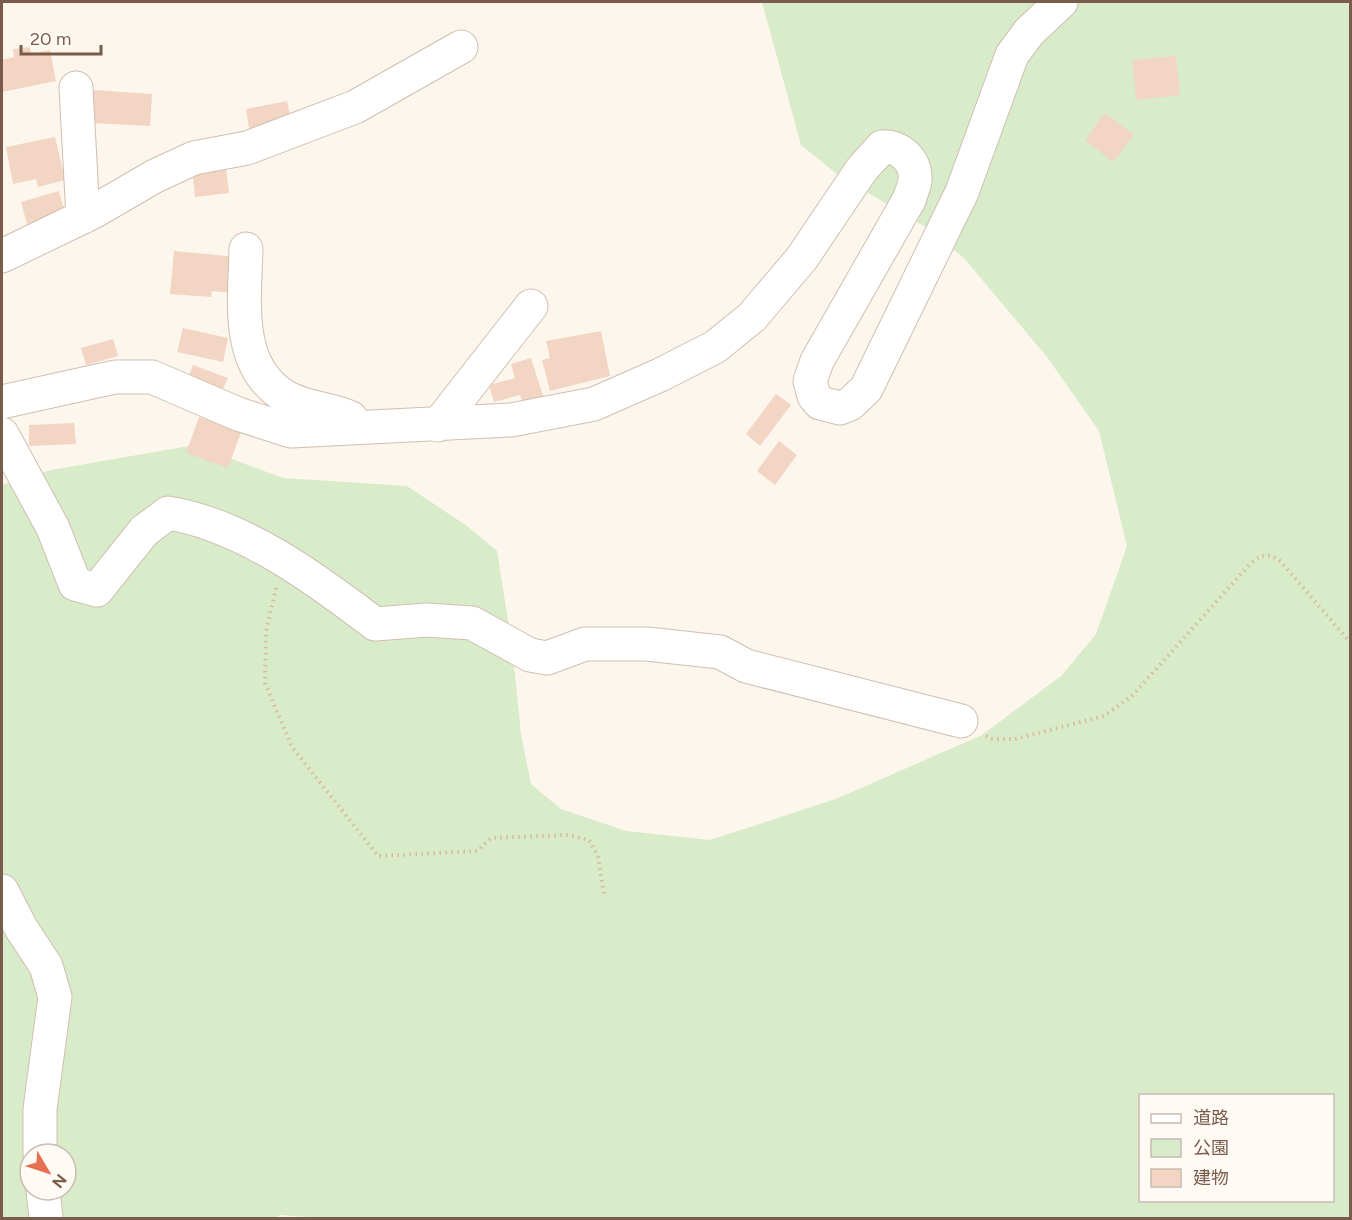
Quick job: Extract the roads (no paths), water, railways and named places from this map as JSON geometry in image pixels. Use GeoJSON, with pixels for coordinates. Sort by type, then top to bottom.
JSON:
{"type":"FeatureCollection","features":[{"type":"Feature","properties":{"kind":"street"},"geometry":{"type":"LineString","coordinates":[[2,402],[115,376],[152,378],[238,414],[291,431],[510,420],[594,404],[660,375],[715,347],[752,317],[802,258],[862,169],[882,147],[890,146],[907,156],[914,171],[915,179],[910,198],[817,361],[810,381],[814,396],[820,403],[840,408],[850,404],[866,389],[962,192],[1012,55],[1029,32],[1061,2]]}},
{"type":"Feature","properties":{"kind":"street"},"geometry":{"type":"LineString","coordinates":[[2,256],[83,217],[155,176],[194,158],[247,148],[355,106],[461,47]]}},
{"type":"Feature","properties":{"kind":"street"},"geometry":{"type":"LineString","coordinates":[[76,88],[83,217]]}},
{"type":"Feature","properties":{"kind":"street"},"geometry":{"type":"LineString","coordinates":[[246,249],[246,342],[261,374],[284,396],[307,407],[350,417],[359,429]]}},
{"type":"Feature","properties":{"kind":"street"},"geometry":{"type":"LineString","coordinates":[[438,425],[531,306]]}},
{"type":"Feature","properties":{"kind":"street"},"geometry":{"type":"LineString","coordinates":[[2,434],[53,528],[75,584],[97,590],[144,531],[168,513],[193,517],[224,530],[283,561],[313,578],[375,624],[426,620],[472,623],[530,655],[547,658],[585,644],[647,644],[720,652],[746,666],[961,721]]}},
{"type":"Feature","properties":{"kind":"street"},"geometry":{"type":"LineString","coordinates":[[2,891],[21,928],[46,966],[55,997],[40,1109],[40,1142]]}},
{"type":"Feature","properties":{"kind":"street"},"geometry":{"type":"LineString","coordinates":[[44,1202],[46,1218]]}}]}
